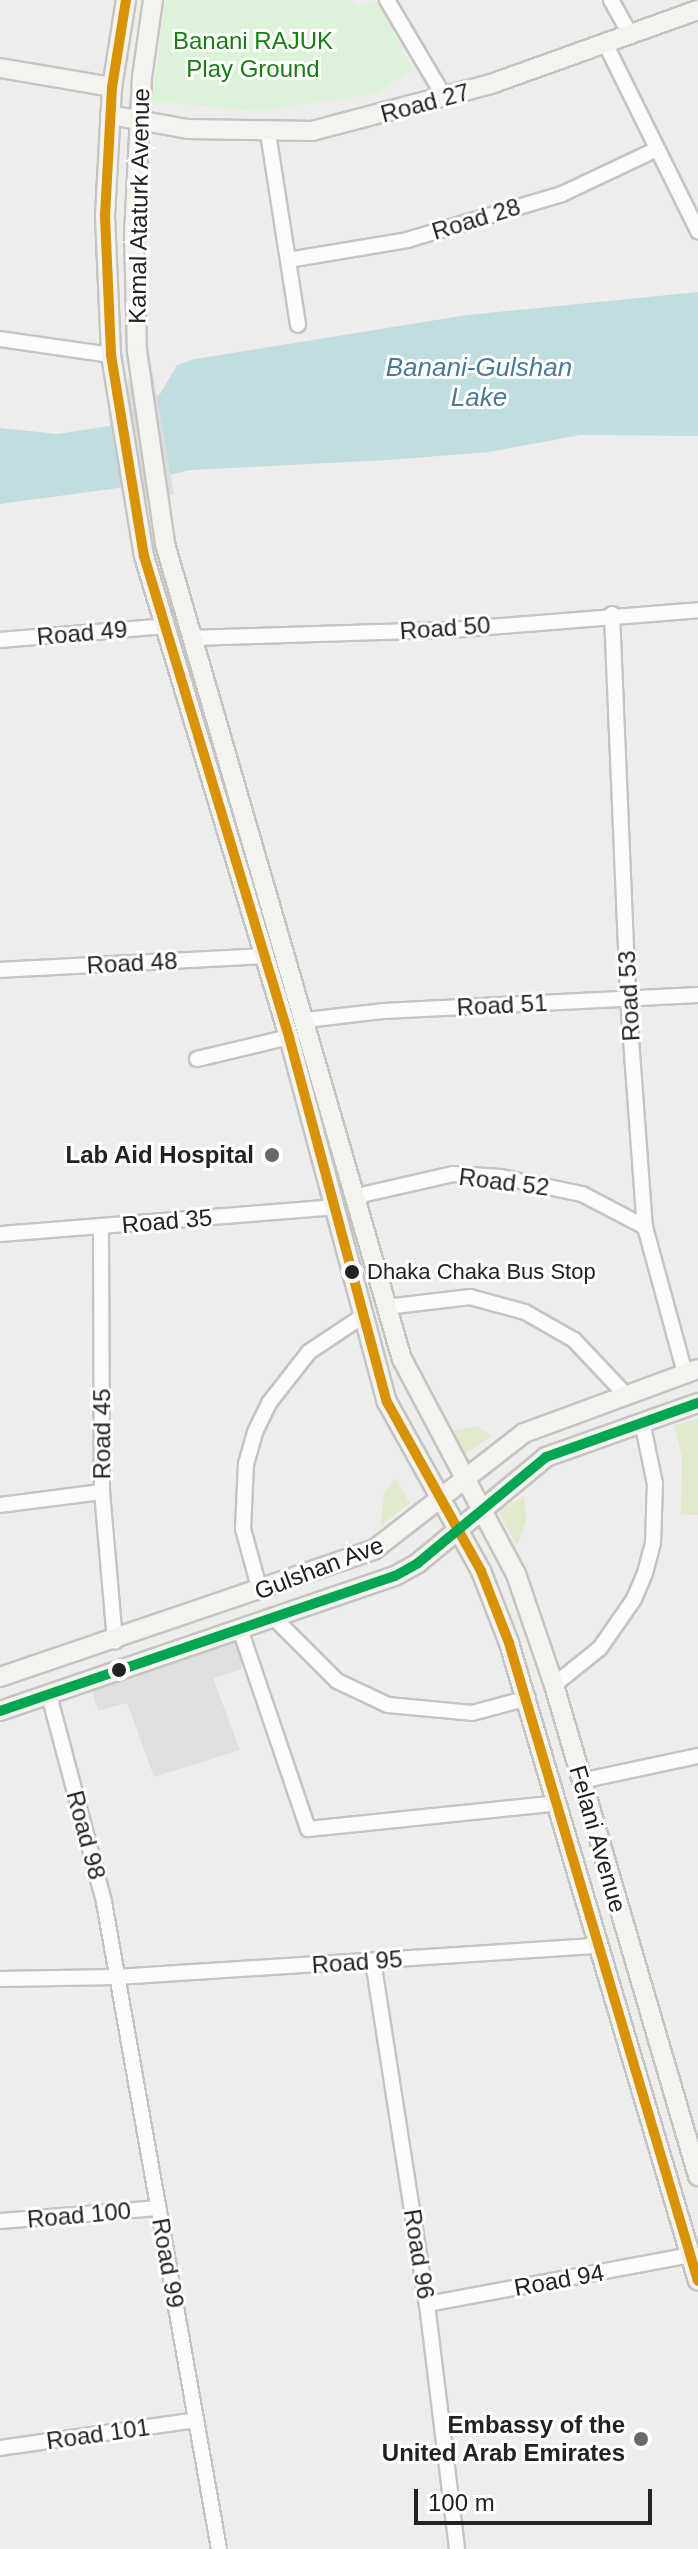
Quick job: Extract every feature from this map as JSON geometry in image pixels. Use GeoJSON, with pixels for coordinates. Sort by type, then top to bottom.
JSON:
{"type":"FeatureCollection","features":[{"type":"Feature","properties":{"kind":"main road","name":"Kamal Ataturk Avenue"},"geometry":{"type":"LineString","coordinates":[[126,0],[112,87],[105,216],[111,355],[144,556],[289,1037],[393,1418],[440,1502]]}},
{"type":"Feature","properties":{"kind":"main road","name":"Kamal Ataturk Avenue"},"geometry":{"type":"LineString","coordinates":[[153,0],[140,120],[134,237],[137,351],[157,498],[190,631],[306,1020],[386,1307],[412,1385],[484,1508]]}},
{"type":"Feature","properties":{"kind":"main road","name":"Road 27"},"geometry":{"type":"LineString","coordinates":[[110,115],[188,129],[268,133],[312,131],[445,98],[606,45],[698,10]]}},
{"type":"Feature","properties":{"kind":"main road"},"geometry":{"type":"LineString","coordinates":[[0,68],[112,87]]}},
{"type":"Feature","properties":{"kind":"main road"},"geometry":{"type":"LineString","coordinates":[[165,626],[190,631]]}},
{"type":"Feature","properties":{"kind":"main road","name":"Gulshan Ave"},"geometry":{"type":"LineString","coordinates":[[0,1677],[115,1641],[389,1543],[524,1433],[691,1371]]}},
{"type":"Feature","properties":{"kind":"main road","name":"Gulshan Ave"},"geometry":{"type":"LineString","coordinates":[[0,1711],[276,1620],[407,1570],[546,1457],[698,1403]]}},
{"type":"Feature","properties":{"kind":"main road","name":"Felani Avenue"},"geometry":{"type":"LineString","coordinates":[[440,1502],[489,1588],[528,1698],[598,1946],[694,2254],[698,2281]]}},
{"type":"Feature","properties":{"kind":"main road","name":"Felani Avenue"},"geometry":{"type":"LineString","coordinates":[[484,1508],[516,1574],[554,1685],[698,2176]]}},
{"type":"Feature","properties":{"kind":"street"},"geometry":{"type":"LineString","coordinates":[[387,0],[445,98]]}},
{"type":"Feature","properties":{"kind":"street"},"geometry":{"type":"LineString","coordinates":[[611,0],[631,36]]}},
{"type":"Feature","properties":{"kind":"street"},"geometry":{"type":"LineString","coordinates":[[606,45],[655,150],[698,231]]}},
{"type":"Feature","properties":{"kind":"street"},"geometry":{"type":"LineString","coordinates":[[268,133],[298,325]]}},
{"type":"Feature","properties":{"kind":"street","name":"Road 28"},"geometry":{"type":"LineString","coordinates":[[288,260],[449,227],[562,194],[655,150]]}},
{"type":"Feature","properties":{"kind":"street"},"geometry":{"type":"LineString","coordinates":[[0,339],[111,355]]}},
{"type":"Feature","properties":{"kind":"street","name":"Road 50"},"geometry":{"type":"LineString","coordinates":[[190,631],[452,630],[612,614],[698,610]]}},
{"type":"Feature","properties":{"kind":"street","name":"Road 53"},"geometry":{"type":"LineString","coordinates":[[612,614],[628,998],[645,1227],[691,1371]]}},
{"type":"Feature","properties":{"kind":"street","name":"Road 49"},"geometry":{"type":"LineString","coordinates":[[0,640],[165,626]]}},
{"type":"Feature","properties":{"kind":"street","name":"Road 48"},"geometry":{"type":"LineString","coordinates":[[0,970],[264,956]]}},
{"type":"Feature","properties":{"kind":"street","name":"Road 51"},"geometry":{"type":"LineString","coordinates":[[306,1020],[698,995]]}},
{"type":"Feature","properties":{"kind":"street"},"geometry":{"type":"LineString","coordinates":[[197,1059],[289,1037]]}},
{"type":"Feature","properties":{"kind":"street","name":"Road 52"},"geometry":{"type":"LineString","coordinates":[[357,1196],[453,1174],[501,1177],[582,1194],[645,1227]]}},
{"type":"Feature","properties":{"kind":"street","name":"Road 35"},"geometry":{"type":"LineString","coordinates":[[0,1234],[333,1207]]}},
{"type":"Feature","properties":{"kind":"street","name":"Road 45"},"geometry":{"type":"LineString","coordinates":[[101,1226],[102,1492],[115,1641]]}},
{"type":"Feature","properties":{"kind":"street"},"geometry":{"type":"LineString","coordinates":[[386,1307],[470,1297],[525,1312],[574,1340],[625,1394]]}},
{"type":"Feature","properties":{"kind":"street"},"geometry":{"type":"LineString","coordinates":[[260,1591],[243,1529],[246,1464],[255,1432],[269,1403],[309,1352],[363,1316]]}},
{"type":"Feature","properties":{"kind":"street"},"geometry":{"type":"LineString","coordinates":[[554,1685],[600,1648],[634,1599],[645,1573],[653,1543],[655,1484],[642,1421]]}},
{"type":"Feature","properties":{"kind":"street"},"geometry":{"type":"LineString","coordinates":[[0,1505],[102,1492]]}},
{"type":"Feature","properties":{"kind":"street"},"geometry":{"type":"LineString","coordinates":[[276,1620],[337,1681],[388,1705],[472,1713],[528,1698]]}},
{"type":"Feature","properties":{"kind":"street"},"geometry":{"type":"LineString","coordinates":[[241,1632],[308,1829],[558,1803]]}},
{"type":"Feature","properties":{"kind":"street","name":"Road 98"},"geometry":{"type":"LineString","coordinates":[[49,1695],[104,1902],[116,1977]]}},
{"type":"Feature","properties":{"kind":"street"},"geometry":{"type":"LineString","coordinates":[[581,1781],[698,1756]]}},
{"type":"Feature","properties":{"kind":"street","name":"Road 95"},"geometry":{"type":"LineString","coordinates":[[0,1979],[116,1977],[598,1946]]}},
{"type":"Feature","properties":{"kind":"street","name":"Road 96"},"geometry":{"type":"LineString","coordinates":[[373,1961],[427,2304],[457,2549]]}},
{"type":"Feature","properties":{"kind":"street","name":"Road 99"},"geometry":{"type":"LineString","coordinates":[[116,1977],[219,2549]]}},
{"type":"Feature","properties":{"kind":"street","name":"Road 100"},"geometry":{"type":"LineString","coordinates":[[0,2221],[158,2208]]}},
{"type":"Feature","properties":{"kind":"street","name":"Road 94"},"geometry":{"type":"LineString","coordinates":[[427,2304],[694,2254]]}},
{"type":"Feature","properties":{"kind":"street","name":"Road 101"},"geometry":{"type":"LineString","coordinates":[[0,2448],[196,2420]]}},
{"type":"Feature","properties":{"kind":"green space","name":"Banani RAJUK Play Ground"},"geometry":{"type":"Polygon","coordinates":[[[165,0],[352,0],[356,7],[377,0],[413,70],[376,94],[256,111],[152,101],[165,0]]]}},
{"type":"Feature","properties":{"kind":"green space"},"geometry":{"type":"Polygon","coordinates":[[[698,1419],[698,1515],[681,1515],[682,1457],[674,1425],[698,1419]]]}},
{"type":"Feature","properties":{"kind":"green space"},"geometry":{"type":"Polygon","coordinates":[[[477,1426],[492,1436],[465,1454],[451,1432],[477,1426]]]}},
{"type":"Feature","properties":{"kind":"green space"},"geometry":{"type":"Polygon","coordinates":[[[395,1479],[410,1503],[381,1526],[384,1493],[395,1479]]]}},
{"type":"Feature","properties":{"kind":"green space"},"geometry":{"type":"Polygon","coordinates":[[[524,1496],[526,1520],[517,1546],[498,1511],[524,1496]]]}},
{"type":"Feature","properties":{"kind":"shaded area"},"geometry":{"type":"Polygon","coordinates":[[[237,1641],[242,1669],[213,1678],[240,1750],[154,1777],[127,1703],[98,1711],[91,1689],[237,1641]]]}},
{"type":"Feature","properties":{"kind":"water","name":"Banani-Gulshan Lake"},"geometry":{"type":"Polygon","coordinates":[[[698,292],[698,436],[580,435],[489,452],[190,470],[118,488],[0,504],[0,428],[58,434],[109,426],[160,394],[177,365],[195,359],[467,315],[698,292]]]}},
{"type":"Feature","properties":{"kind":"pier"},"geometry":{"type":"Polygon","coordinates":[[[148,346],[174,494],[126,504],[108,415],[120,411],[137,351],[148,346]]]}},
{"type":"Feature","properties":{"kind":"transit line"},"geometry":{"type":"LineString","coordinates":[[126,0],[112,87],[105,216],[111,355],[144,556],[289,1037],[387,1402],[481,1571],[509,1643],[698,2281]]}},
{"type":"Feature","properties":{"kind":"transit line"},"geometry":{"type":"LineString","coordinates":[[0,1711],[395,1576],[418,1563],[546,1457],[698,1403]]}},
{"type":"Feature","properties":{"kind":"place","name":"Lab Aid Hospital"},"geometry":{"type":"Point","coordinates":[272,1155]}},
{"type":"Feature","properties":{"kind":"place","name":"Dhaka Chaka Bus Stop"},"geometry":{"type":"Point","coordinates":[352,1272]}},
{"type":"Feature","properties":{"kind":"place","name":"Embassy of the United Arab Emirates"},"geometry":{"type":"Point","coordinates":[641,2439]}}]}
